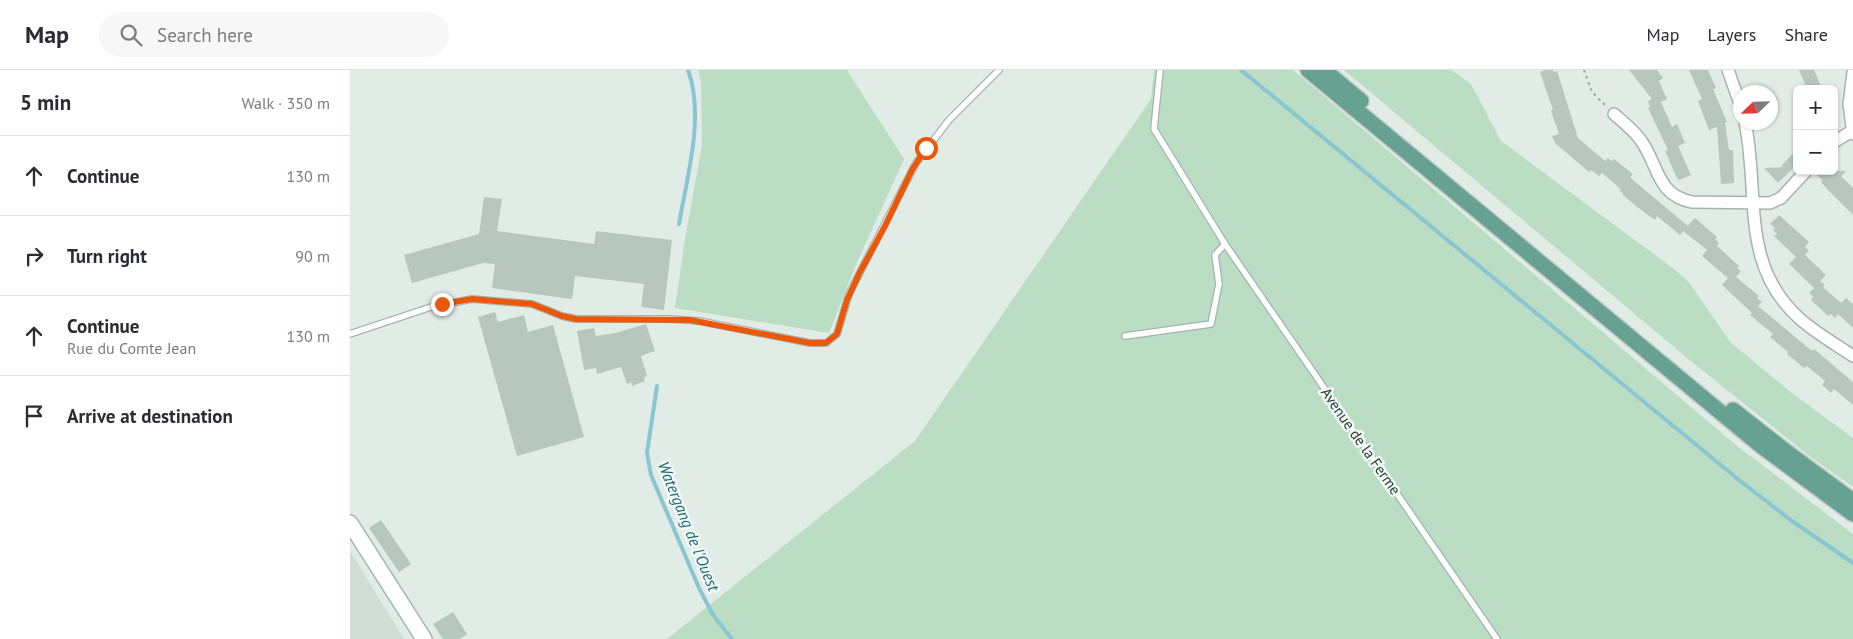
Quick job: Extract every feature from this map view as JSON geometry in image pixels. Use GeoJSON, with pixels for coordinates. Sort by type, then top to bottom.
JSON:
{"type":"FeatureCollection","features":[{"type":"Feature","properties":{"kind":"main road"},"geometry":{"type":"LineString","coordinates":[[1308,70],[1688,387],[1790,468],[1853,514]]}},
{"type":"Feature","properties":{"kind":"main road"},"geometry":{"type":"LineString","coordinates":[[1324,70],[1685,371],[1784,450],[1853,501]]}},
{"type":"Feature","properties":{"kind":"main road"},"geometry":{"type":"LineString","coordinates":[[351,527],[424,639]]}},
{"type":"Feature","properties":{"kind":"street"},"geometry":{"type":"LineString","coordinates":[[1728,70],[1733,85]]}},
{"type":"Feature","properties":{"kind":"street"},"geometry":{"type":"LineString","coordinates":[[1838,140],[1853,132],[1849,98],[1853,73]]}},
{"type":"Feature","properties":{"kind":"street"},"geometry":{"type":"LineString","coordinates":[[1614,114],[1640,139],[1662,183],[1678,198],[1692,202],[1770,203],[1777,200],[1802,175]]}},
{"type":"Feature","properties":{"kind":"street"},"geometry":{"type":"LineString","coordinates":[[1746,130],[1751,159],[1755,233],[1759,255],[1767,274],[1782,300],[1799,319],[1853,356]]}},
{"type":"Feature","properties":{"kind":"lane"},"geometry":{"type":"LineString","coordinates":[[350,334],[430,307],[472,299],[532,304],[562,316],[576,319],[670,319],[699,321],[810,343],[821,344],[831,341],[840,329],[847,300],[860,272],[916,163],[949,120],[999,70]]}},
{"type":"Feature","properties":{"kind":"lane","name":"Avenue de la Ferme"},"geometry":{"type":"LineString","coordinates":[[1160,70],[1154,128],[1226,244],[1497,639]]}},
{"type":"Feature","properties":{"kind":"lane"},"geometry":{"type":"LineString","coordinates":[[1125,336],[1211,324],[1219,284],[1215,255],[1226,244]]}},
{"type":"Feature","properties":{"kind":"path"},"geometry":{"type":"LineString","coordinates":[[1584,70],[1592,92],[1614,114]]}},
{"type":"Feature","properties":{"kind":"shaded area"},"geometry":{"type":"Polygon","coordinates":[[[350,551],[404,639],[350,639],[350,551]]]}},
{"type":"Feature","properties":{"kind":"green space"},"geometry":{"type":"Polygon","coordinates":[[[698,70],[847,70],[904,159],[855,267],[829,333],[675,308],[702,145],[701,81],[698,70]]]}},
{"type":"Feature","properties":{"kind":"green space"},"geometry":{"type":"Polygon","coordinates":[[[1154,70],[1293,70],[1737,446],[1853,534],[1853,639],[667,639],[915,441],[1151,99],[1154,70]]]}},
{"type":"Feature","properties":{"kind":"green space"},"geometry":{"type":"Polygon","coordinates":[[[1344,70],[1451,70],[1471,84],[1501,141],[1674,269],[1689,282],[1730,342],[1792,393],[1853,438],[1853,487],[1808,455],[1692,362],[1344,70]]]}},
{"type":"Feature","properties":{"kind":"building"},"geometry":{"type":"Polygon","coordinates":[[[1545,70],[1557,71],[1578,138],[1605,161],[1608,158],[1612,161],[1614,159],[1633,174],[1630,177],[1634,181],[1688,226],[1680,235],[1657,216],[1655,220],[1636,206],[1622,194],[1619,190],[1621,189],[1602,173],[1599,176],[1591,170],[1589,172],[1555,143],[1552,136],[1559,134],[1540,72],[1545,70]]]}},
{"type":"Feature","properties":{"kind":"building"},"geometry":{"type":"Polygon","coordinates":[[[1629,70],[1657,70],[1663,78],[1659,81],[1667,99],[1661,102],[1672,127],[1677,124],[1685,143],[1678,146],[1691,175],[1679,180],[1676,176],[1665,151],[1668,150],[1648,108],[1650,107],[1648,101],[1652,99],[1629,70]]]}},
{"type":"Feature","properties":{"kind":"building"},"geometry":{"type":"Polygon","coordinates":[[[1689,70],[1708,70],[1716,88],[1713,89],[1727,122],[1725,123],[1729,150],[1733,150],[1734,183],[1721,184],[1717,127],[1709,130],[1698,101],[1702,99],[1689,70]]]}},
{"type":"Feature","properties":{"kind":"building"},"geometry":{"type":"Polygon","coordinates":[[[1799,70],[1814,70],[1820,85],[1805,85],[1799,70]]]}},
{"type":"Feature","properties":{"kind":"building"},"geometry":{"type":"Polygon","coordinates":[[[1793,153],[1793,168],[1778,183],[1764,168],[1783,167],[1782,165],[1793,153]]]}},
{"type":"Feature","properties":{"kind":"building"},"geometry":{"type":"Polygon","coordinates":[[[1838,171],[1846,171],[1841,176],[1853,188],[1853,215],[1828,190],[1821,182],[1822,180],[1817,175],[1838,175],[1838,171]]]}},
{"type":"Feature","properties":{"kind":"building"},"geometry":{"type":"Polygon","coordinates":[[[484,197],[502,199],[497,231],[594,244],[596,231],[672,240],[664,310],[641,307],[644,284],[575,276],[572,299],[492,288],[495,264],[483,263],[412,283],[404,255],[479,234],[484,197]]]}},
{"type":"Feature","properties":{"kind":"building"},"geometry":{"type":"Polygon","coordinates":[[[1779,215],[1809,242],[1805,247],[1809,251],[1805,255],[1826,275],[1820,281],[1825,285],[1823,287],[1841,303],[1846,298],[1853,304],[1853,328],[1838,314],[1835,318],[1831,314],[1828,316],[1811,300],[1813,297],[1809,293],[1814,288],[1789,264],[1796,257],[1774,236],[1777,234],[1773,230],[1775,228],[1770,224],[1779,215]]]}},
{"type":"Feature","properties":{"kind":"building"},"geometry":{"type":"Polygon","coordinates":[[[1695,218],[1717,237],[1715,239],[1719,243],[1717,246],[1739,266],[1737,268],[1741,271],[1736,277],[1759,296],[1757,298],[1762,302],[1758,306],[1853,382],[1853,405],[1834,389],[1831,393],[1822,385],[1825,381],[1807,366],[1804,368],[1787,354],[1788,352],[1770,337],[1773,334],[1750,315],[1752,313],[1722,285],[1728,278],[1702,256],[1707,250],[1683,231],[1695,218]]]}},
{"type":"Feature","properties":{"kind":"building"},"geometry":{"type":"Polygon","coordinates":[[[495,312],[498,322],[524,315],[528,332],[553,325],[584,437],[517,456],[478,317],[495,312]]]}},
{"type":"Feature","properties":{"kind":"building"},"geometry":{"type":"Polygon","coordinates":[[[646,324],[655,351],[641,356],[647,376],[644,377],[645,381],[632,386],[631,382],[627,384],[621,367],[597,374],[596,368],[584,370],[577,331],[594,328],[596,336],[615,333],[646,324]]]}},
{"type":"Feature","properties":{"kind":"building"},"geometry":{"type":"Polygon","coordinates":[[[381,520],[411,564],[399,572],[369,528],[381,520]]]}},
{"type":"Feature","properties":{"kind":"building"},"geometry":{"type":"Polygon","coordinates":[[[453,612],[467,634],[460,639],[443,639],[433,624],[453,612]]]}},
{"type":"Feature","properties":{"kind":"waterway","name":"Watergang de l'Ouest"},"geometry":{"type":"LineString","coordinates":[[679,224],[690,167],[695,127],[693,88],[688,70]]}},
{"type":"Feature","properties":{"kind":"waterway"},"geometry":{"type":"LineString","coordinates":[[1241,70],[1739,480],[1792,521],[1853,563]]}},
{"type":"Feature","properties":{"kind":"waterway","name":"Watergang de l'Ouest"},"geometry":{"type":"LineString","coordinates":[[657,386],[647,453],[651,475],[699,588],[713,615],[732,639]]}},
{"type":"Feature","properties":{"kind":"route"},"geometry":{"type":"LineString","coordinates":[[442,304],[472,299],[532,304],[556,314],[576,319],[690,320],[810,343],[826,343],[834,338],[840,329],[844,308],[860,272],[912,170],[926,148]]}}]}
